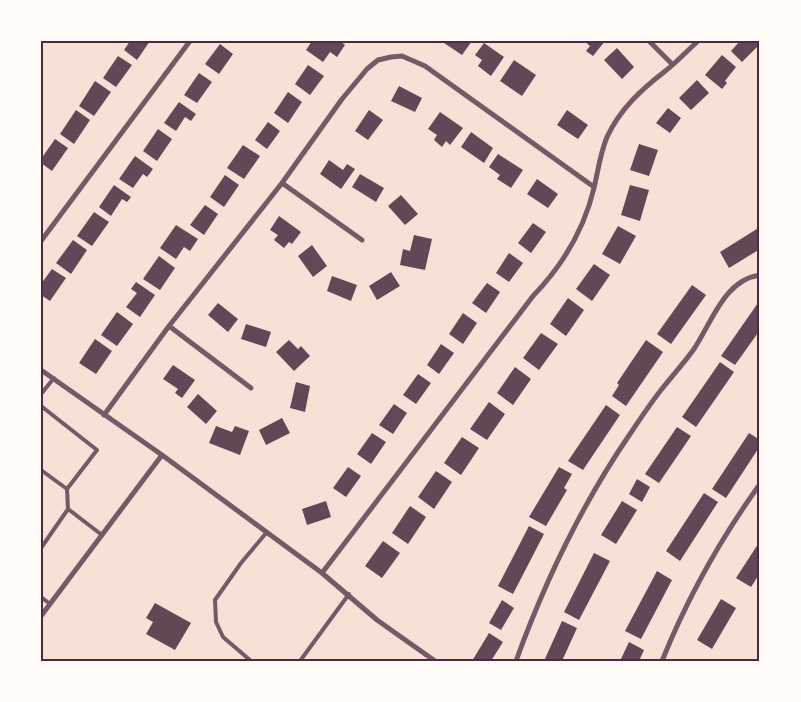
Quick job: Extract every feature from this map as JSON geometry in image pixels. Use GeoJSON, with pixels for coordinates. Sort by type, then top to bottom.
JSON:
{"type":"FeatureCollection","features":[{"type":"Feature","properties":{"kind":"street"},"geometry":{"type":"LineString","coordinates":[[41,241],[190,41]]}},
{"type":"Feature","properties":{"kind":"street"},"geometry":{"type":"LineString","coordinates":[[649,41],[672,64]]}},
{"type":"Feature","properties":{"kind":"street"},"geometry":{"type":"LineString","coordinates":[[322,573],[533,296],[549,280],[564,259],[585,218],[594,187],[599,159],[618,117],[640,91],[698,41]]}},
{"type":"Feature","properties":{"kind":"street"},"geometry":{"type":"LineString","coordinates":[[104,415],[170,326],[282,183],[342,99],[367,69],[378,60],[391,56],[402,56],[425,66],[594,187]]}},
{"type":"Feature","properties":{"kind":"street"},"geometry":{"type":"LineString","coordinates":[[282,183],[362,240]]}},
{"type":"Feature","properties":{"kind":"street"},"geometry":{"type":"LineString","coordinates":[[516,661],[532,617],[576,523],[629,435],[659,392],[694,349],[727,295],[742,280],[760,275]]}},
{"type":"Feature","properties":{"kind":"street"},"geometry":{"type":"LineString","coordinates":[[170,326],[251,388]]}},
{"type":"Feature","properties":{"kind":"street"},"geometry":{"type":"LineString","coordinates":[[41,370],[267,532],[349,594],[377,620],[435,661]]}},
{"type":"Feature","properties":{"kind":"street"},"geometry":{"type":"LineString","coordinates":[[41,616],[162,455]]}},
{"type":"Feature","properties":{"kind":"street"},"geometry":{"type":"LineString","coordinates":[[662,661],[684,611],[706,569],[760,484]]}},
{"type":"Feature","properties":{"kind":"lane"},"geometry":{"type":"LineString","coordinates":[[41,394],[54,378]]}},
{"type":"Feature","properties":{"kind":"lane"},"geometry":{"type":"LineString","coordinates":[[41,406],[97,450],[67,489],[68,509],[41,548]]}},
{"type":"Feature","properties":{"kind":"lane"},"geometry":{"type":"LineString","coordinates":[[41,470],[67,489]]}},
{"type":"Feature","properties":{"kind":"lane"},"geometry":{"type":"LineString","coordinates":[[68,509],[102,535]]}},
{"type":"Feature","properties":{"kind":"lane"},"geometry":{"type":"LineString","coordinates":[[251,661],[223,637],[216,622],[215,600],[241,563],[267,532]]}},
{"type":"Feature","properties":{"kind":"lane"},"geometry":{"type":"LineString","coordinates":[[300,661],[349,594]]}},
{"type":"Feature","properties":{"kind":"lane"},"geometry":{"type":"LineString","coordinates":[[41,597],[50,604]]}},
{"type":"Feature","properties":{"kind":"building"},"geometry":{"type":"Polygon","coordinates":[[[130,41],[150,41],[137,60],[124,50],[130,41]]]}},
{"type":"Feature","properties":{"kind":"building"},"geometry":{"type":"Polygon","coordinates":[[[312,41],[340,41],[345,45],[337,57],[330,52],[323,62],[306,50],[312,41]]]}},
{"type":"Feature","properties":{"kind":"building"},"geometry":{"type":"Polygon","coordinates":[[[441,41],[472,41],[462,55],[441,41]]]}},
{"type":"Feature","properties":{"kind":"building"},"geometry":{"type":"Polygon","coordinates":[[[584,41],[605,41],[593,56],[586,51],[590,46],[584,41]]]}},
{"type":"Feature","properties":{"kind":"building"},"geometry":{"type":"Polygon","coordinates":[[[740,41],[757,41],[760,44],[742,62],[731,51],[740,41]]]}},
{"type":"Feature","properties":{"kind":"building"},"geometry":{"type":"Polygon","coordinates":[[[484,43],[504,57],[491,76],[478,66],[482,60],[475,55],[484,43]]]}},
{"type":"Feature","properties":{"kind":"building"},"geometry":{"type":"Polygon","coordinates":[[[220,44],[233,54],[219,74],[205,64],[220,44]]]}},
{"type":"Feature","properties":{"kind":"building"},"geometry":{"type":"Polygon","coordinates":[[[617,48],[634,67],[622,79],[604,60],[617,48]]]}},
{"type":"Feature","properties":{"kind":"building"},"geometry":{"type":"Polygon","coordinates":[[[722,55],[736,67],[725,81],[727,83],[722,89],[705,75],[722,55]]]}},
{"type":"Feature","properties":{"kind":"building"},"geometry":{"type":"Polygon","coordinates":[[[118,56],[132,65],[116,87],[103,78],[118,56]]]}},
{"type":"Feature","properties":{"kind":"building"},"geometry":{"type":"Polygon","coordinates":[[[514,60],[536,75],[522,96],[500,81],[514,60]]]}},
{"type":"Feature","properties":{"kind":"building"},"geometry":{"type":"Polygon","coordinates":[[[308,65],[324,76],[310,95],[295,84],[308,65]]]}},
{"type":"Feature","properties":{"kind":"building"},"geometry":{"type":"Polygon","coordinates":[[[199,73],[212,82],[197,103],[184,95],[199,73]]]}},
{"type":"Feature","properties":{"kind":"building"},"geometry":{"type":"Polygon","coordinates":[[[697,80],[709,93],[691,110],[679,98],[697,80]]]}},
{"type":"Feature","properties":{"kind":"building"},"geometry":{"type":"Polygon","coordinates":[[[95,81],[111,92],[94,116],[79,106],[95,81]]]}},
{"type":"Feature","properties":{"kind":"building"},"geometry":{"type":"Polygon","coordinates":[[[399,86],[422,98],[415,112],[391,101],[399,86]]]}},
{"type":"Feature","properties":{"kind":"building"},"geometry":{"type":"Polygon","coordinates":[[[288,92],[302,102],[288,123],[274,113],[288,92]]]}},
{"type":"Feature","properties":{"kind":"building"},"geometry":{"type":"Polygon","coordinates":[[[179,102],[196,114],[191,121],[185,117],[176,131],[164,123],[179,102]]]}},
{"type":"Feature","properties":{"kind":"building"},"geometry":{"type":"Polygon","coordinates":[[[668,108],[681,118],[670,133],[656,123],[668,108]]]}},
{"type":"Feature","properties":{"kind":"building"},"geometry":{"type":"Polygon","coordinates":[[[76,110],[90,120],[74,144],[60,134],[76,110]]]}},
{"type":"Feature","properties":{"kind":"building"},"geometry":{"type":"Polygon","coordinates":[[[369,110],[383,120],[368,140],[355,131],[369,110]]]}},
{"type":"Feature","properties":{"kind":"building"},"geometry":{"type":"Polygon","coordinates":[[[567,110],[588,125],[578,139],[557,125],[567,110]]]}},
{"type":"Feature","properties":{"kind":"building"},"geometry":{"type":"Polygon","coordinates":[[[440,112],[463,128],[450,145],[446,141],[442,147],[434,140],[437,135],[428,129],[440,112]]]}},
{"type":"Feature","properties":{"kind":"building"},"geometry":{"type":"Polygon","coordinates":[[[268,122],[280,131],[267,149],[255,140],[268,122]]]}},
{"type":"Feature","properties":{"kind":"building"},"geometry":{"type":"Polygon","coordinates":[[[158,129],[172,139],[157,161],[143,151],[158,129]]]}},
{"type":"Feature","properties":{"kind":"building"},"geometry":{"type":"Polygon","coordinates":[[[471,132],[493,148],[484,163],[461,147],[471,132]]]}},
{"type":"Feature","properties":{"kind":"building"},"geometry":{"type":"Polygon","coordinates":[[[55,139],[68,148],[52,171],[41,163],[41,159],[55,139]]]}},
{"type":"Feature","properties":{"kind":"building"},"geometry":{"type":"Polygon","coordinates":[[[639,144],[658,150],[649,176],[630,170],[639,144]]]}},
{"type":"Feature","properties":{"kind":"building"},"geometry":{"type":"Polygon","coordinates":[[[243,145],[260,156],[244,179],[227,168],[243,145]]]}},
{"type":"Feature","properties":{"kind":"building"},"geometry":{"type":"Polygon","coordinates":[[[498,154],[523,170],[511,188],[497,179],[500,175],[489,167],[498,154]]]}},
{"type":"Feature","properties":{"kind":"building"},"geometry":{"type":"Polygon","coordinates":[[[135,156],[153,169],[147,177],[143,174],[133,188],[119,179],[135,156]]]}},
{"type":"Feature","properties":{"kind":"building"},"geometry":{"type":"Polygon","coordinates":[[[329,160],[343,170],[347,164],[355,169],[341,189],[320,174],[329,160]]]}},
{"type":"Feature","properties":{"kind":"building"},"geometry":{"type":"Polygon","coordinates":[[[360,174],[384,188],[376,202],[352,187],[360,174]]]}},
{"type":"Feature","properties":{"kind":"building"},"geometry":{"type":"Polygon","coordinates":[[[225,175],[239,185],[224,207],[210,197],[225,175]]]}},
{"type":"Feature","properties":{"kind":"building"},"geometry":{"type":"Polygon","coordinates":[[[537,179],[558,194],[548,208],[527,194],[537,179]]]}},
{"type":"Feature","properties":{"kind":"building"},"geometry":{"type":"Polygon","coordinates":[[[114,185],[131,197],[127,202],[122,199],[111,216],[99,207],[114,185]]]}},
{"type":"Feature","properties":{"kind":"building"},"geometry":{"type":"Polygon","coordinates":[[[630,185],[649,190],[640,221],[621,215],[630,185]]]}},
{"type":"Feature","properties":{"kind":"building"},"geometry":{"type":"Polygon","coordinates":[[[401,195],[418,214],[405,225],[388,206],[401,195]]]}},
{"type":"Feature","properties":{"kind":"building"},"geometry":{"type":"Polygon","coordinates":[[[205,205],[218,214],[204,235],[190,225],[205,205]]]}},
{"type":"Feature","properties":{"kind":"building"},"geometry":{"type":"Polygon","coordinates":[[[94,212],[109,222],[92,246],[77,236],[94,212]]]}},
{"type":"Feature","properties":{"kind":"building"},"geometry":{"type":"Polygon","coordinates":[[[279,216],[301,232],[292,244],[289,242],[284,248],[274,240],[278,235],[270,230],[279,216]]]}},
{"type":"Feature","properties":{"kind":"building"},"geometry":{"type":"Polygon","coordinates":[[[533,223],[546,232],[531,253],[518,243],[533,223]]]}},
{"type":"Feature","properties":{"kind":"building"},"geometry":{"type":"Polygon","coordinates":[[[176,225],[198,239],[190,251],[184,247],[176,259],[160,248],[176,225]]]}},
{"type":"Feature","properties":{"kind":"building"},"geometry":{"type":"Polygon","coordinates":[[[618,226],[636,236],[620,264],[602,254],[618,226]]]}},
{"type":"Feature","properties":{"kind":"building"},"geometry":{"type":"Polygon","coordinates":[[[760,227],[760,249],[729,268],[720,252],[760,227]]]}},
{"type":"Feature","properties":{"kind":"building"},"geometry":{"type":"Polygon","coordinates":[[[414,235],[432,239],[425,270],[400,265],[403,249],[410,251],[414,235]]]}},
{"type":"Feature","properties":{"kind":"building"},"geometry":{"type":"Polygon","coordinates":[[[73,240],[87,250],[71,274],[56,263],[73,240]]]}},
{"type":"Feature","properties":{"kind":"building"},"geometry":{"type":"Polygon","coordinates":[[[312,245],[327,266],[313,277],[298,256],[312,245]]]}},
{"type":"Feature","properties":{"kind":"building"},"geometry":{"type":"Polygon","coordinates":[[[509,253],[523,263],[509,282],[496,273],[509,253]]]}},
{"type":"Feature","properties":{"kind":"building"},"geometry":{"type":"Polygon","coordinates":[[[159,256],[175,268],[160,290],[143,279],[159,256]]]}},
{"type":"Feature","properties":{"kind":"building"},"geometry":{"type":"Polygon","coordinates":[[[594,264],[610,275],[592,301],[576,289],[594,264]]]}},
{"type":"Feature","properties":{"kind":"building"},"geometry":{"type":"Polygon","coordinates":[[[52,269],[66,278],[50,301],[41,295],[41,284],[52,269]]]}},
{"type":"Feature","properties":{"kind":"building"},"geometry":{"type":"Polygon","coordinates":[[[391,272],[400,286],[377,300],[369,286],[391,272]]]}},
{"type":"Feature","properties":{"kind":"building"},"geometry":{"type":"Polygon","coordinates":[[[332,276],[357,285],[351,301],[327,291],[332,276]]]}},
{"type":"Feature","properties":{"kind":"building"},"geometry":{"type":"Polygon","coordinates":[[[136,282],[155,295],[140,317],[126,307],[137,293],[131,289],[136,282]]]}},
{"type":"Feature","properties":{"kind":"building"},"geometry":{"type":"Polygon","coordinates":[[[487,283],[500,292],[486,313],[472,303],[487,283]]]}},
{"type":"Feature","properties":{"kind":"building"},"geometry":{"type":"Polygon","coordinates":[[[692,285],[706,295],[671,344],[657,334],[692,285]]]}},
{"type":"Feature","properties":{"kind":"building"},"geometry":{"type":"Polygon","coordinates":[[[568,298],[584,310],[566,336],[550,324],[568,298]]]}},
{"type":"Feature","properties":{"kind":"building"},"geometry":{"type":"Polygon","coordinates":[[[760,300],[760,330],[735,365],[721,356],[760,300]]]}},
{"type":"Feature","properties":{"kind":"building"},"geometry":{"type":"Polygon","coordinates":[[[218,303],[238,319],[228,332],[208,315],[218,303]]]}},
{"type":"Feature","properties":{"kind":"building"},"geometry":{"type":"Polygon","coordinates":[[[117,312],[133,324],[117,346],[101,335],[117,312]]]}},
{"type":"Feature","properties":{"kind":"building"},"geometry":{"type":"Polygon","coordinates":[[[463,313],[477,323],[463,344],[449,334],[463,313]]]}},
{"type":"Feature","properties":{"kind":"building"},"geometry":{"type":"Polygon","coordinates":[[[246,324],[271,332],[266,347],[241,339],[246,324]]]}},
{"type":"Feature","properties":{"kind":"building"},"geometry":{"type":"Polygon","coordinates":[[[541,333],[558,344],[539,370],[523,358],[541,333]]]}},
{"type":"Feature","properties":{"kind":"building"},"geometry":{"type":"Polygon","coordinates":[[[95,339],[112,351],[96,374],[79,363],[95,339]]]}},
{"type":"Feature","properties":{"kind":"building"},"geometry":{"type":"Polygon","coordinates":[[[289,340],[298,349],[301,346],[310,356],[294,371],[276,352],[289,340]]]}},
{"type":"Feature","properties":{"kind":"building"},"geometry":{"type":"Polygon","coordinates":[[[646,340],[663,352],[626,406],[612,396],[619,385],[617,383],[646,340]]]}},
{"type":"Feature","properties":{"kind":"building"},"geometry":{"type":"Polygon","coordinates":[[[441,344],[454,353],[439,374],[427,365],[441,344]]]}},
{"type":"Feature","properties":{"kind":"building"},"geometry":{"type":"Polygon","coordinates":[[[720,362],[734,372],[696,427],[682,417],[720,362]]]}},
{"type":"Feature","properties":{"kind":"building"},"geometry":{"type":"Polygon","coordinates":[[[173,365],[195,380],[182,398],[175,393],[178,389],[163,379],[173,365]]]}},
{"type":"Feature","properties":{"kind":"building"},"geometry":{"type":"Polygon","coordinates":[[[515,367],[531,379],[513,405],[497,393],[515,367]]]}},
{"type":"Feature","properties":{"kind":"building"},"geometry":{"type":"Polygon","coordinates":[[[418,374],[431,383],[416,404],[403,395],[418,374]]]}},
{"type":"Feature","properties":{"kind":"building"},"geometry":{"type":"Polygon","coordinates":[[[296,382],[310,386],[305,412],[290,408],[296,382]]]}},
{"type":"Feature","properties":{"kind":"building"},"geometry":{"type":"Polygon","coordinates":[[[198,394],[217,411],[206,424],[187,407],[198,394]]]}},
{"type":"Feature","properties":{"kind":"building"},"geometry":{"type":"Polygon","coordinates":[[[489,402],[505,414],[487,440],[470,429],[489,402]]]}},
{"type":"Feature","properties":{"kind":"building"},"geometry":{"type":"Polygon","coordinates":[[[394,404],[407,413],[393,434],[379,425],[394,404]]]}},
{"type":"Feature","properties":{"kind":"building"},"geometry":{"type":"Polygon","coordinates":[[[606,405],[620,415],[583,470],[568,461],[606,405]]]}},
{"type":"Feature","properties":{"kind":"building"},"geometry":{"type":"Polygon","coordinates":[[[282,418],[290,433],[266,445],[259,430],[282,418]]]}},
{"type":"Feature","properties":{"kind":"building"},"geometry":{"type":"Polygon","coordinates":[[[216,426],[232,432],[235,426],[249,431],[240,455],[209,443],[216,426]]]}},
{"type":"Feature","properties":{"kind":"building"},"geometry":{"type":"Polygon","coordinates":[[[677,427],[691,436],[659,483],[645,474],[677,427]]]}},
{"type":"Feature","properties":{"kind":"building"},"geometry":{"type":"Polygon","coordinates":[[[372,433],[386,442],[371,464],[357,454],[372,433]]]}},
{"type":"Feature","properties":{"kind":"building"},"geometry":{"type":"Polygon","coordinates":[[[749,433],[760,440],[760,446],[726,498],[712,489],[749,433]]]}},
{"type":"Feature","properties":{"kind":"building"},"geometry":{"type":"Polygon","coordinates":[[[462,437],[479,448],[461,475],[444,463],[462,437]]]}},
{"type":"Feature","properties":{"kind":"building"},"geometry":{"type":"Polygon","coordinates":[[[348,467],[361,476],[346,497],[333,488],[348,467]]]}},
{"type":"Feature","properties":{"kind":"building"},"geometry":{"type":"Polygon","coordinates":[[[559,467],[572,474],[564,488],[567,490],[546,526],[529,517],[559,467]]]}},
{"type":"Feature","properties":{"kind":"building"},"geometry":{"type":"Polygon","coordinates":[[[436,471],[452,482],[434,509],[418,497],[436,471]]]}},
{"type":"Feature","properties":{"kind":"building"},"geometry":{"type":"Polygon","coordinates":[[[637,479],[650,487],[642,502],[629,494],[637,479]]]}},
{"type":"Feature","properties":{"kind":"building"},"geometry":{"type":"Polygon","coordinates":[[[704,493],[718,502],[680,561],[666,551],[704,493]]]}},
{"type":"Feature","properties":{"kind":"building"},"geometry":{"type":"Polygon","coordinates":[[[326,501],[331,517],[307,525],[302,509],[326,501]]]}},
{"type":"Feature","properties":{"kind":"building"},"geometry":{"type":"Polygon","coordinates":[[[622,501],[637,510],[616,544],[601,535],[622,501]]]}},
{"type":"Feature","properties":{"kind":"building"},"geometry":{"type":"Polygon","coordinates":[[[410,506],[426,517],[408,544],[392,533],[410,506]]]}},
{"type":"Feature","properties":{"kind":"building"},"geometry":{"type":"Polygon","coordinates":[[[529,526],[544,534],[513,594],[498,586],[529,526]]]}},
{"type":"Feature","properties":{"kind":"building"},"geometry":{"type":"Polygon","coordinates":[[[383,541],[400,553],[382,578],[365,566],[383,541]]]}},
{"type":"Feature","properties":{"kind":"building"},"geometry":{"type":"Polygon","coordinates":[[[760,541],[760,573],[751,587],[736,578],[760,541]]]}},
{"type":"Feature","properties":{"kind":"building"},"geometry":{"type":"Polygon","coordinates":[[[594,553],[610,561],[579,620],[564,612],[594,553]]]}},
{"type":"Feature","properties":{"kind":"building"},"geometry":{"type":"Polygon","coordinates":[[[657,571],[672,580],[641,639],[625,631],[657,571]]]}},
{"type":"Feature","properties":{"kind":"building"},"geometry":{"type":"Polygon","coordinates":[[[721,599],[736,608],[712,649],[697,640],[721,599]]]}},
{"type":"Feature","properties":{"kind":"building"},"geometry":{"type":"Polygon","coordinates":[[[502,600],[514,608],[501,630],[489,623],[502,600]]]}},
{"type":"Feature","properties":{"kind":"building"},"geometry":{"type":"Polygon","coordinates":[[[155,603],[191,623],[175,650],[146,634],[153,622],[146,618],[155,603]]]}},
{"type":"Feature","properties":{"kind":"building"},"geometry":{"type":"Polygon","coordinates":[[[562,621],[577,628],[562,661],[544,661],[562,621]]]}},
{"type":"Feature","properties":{"kind":"building"},"geometry":{"type":"Polygon","coordinates":[[[489,633],[503,642],[491,661],[472,661],[489,633]]]}},
{"type":"Feature","properties":{"kind":"building"},"geometry":{"type":"Polygon","coordinates":[[[629,642],[644,650],[639,661],[620,661],[629,642]]]}}]}
